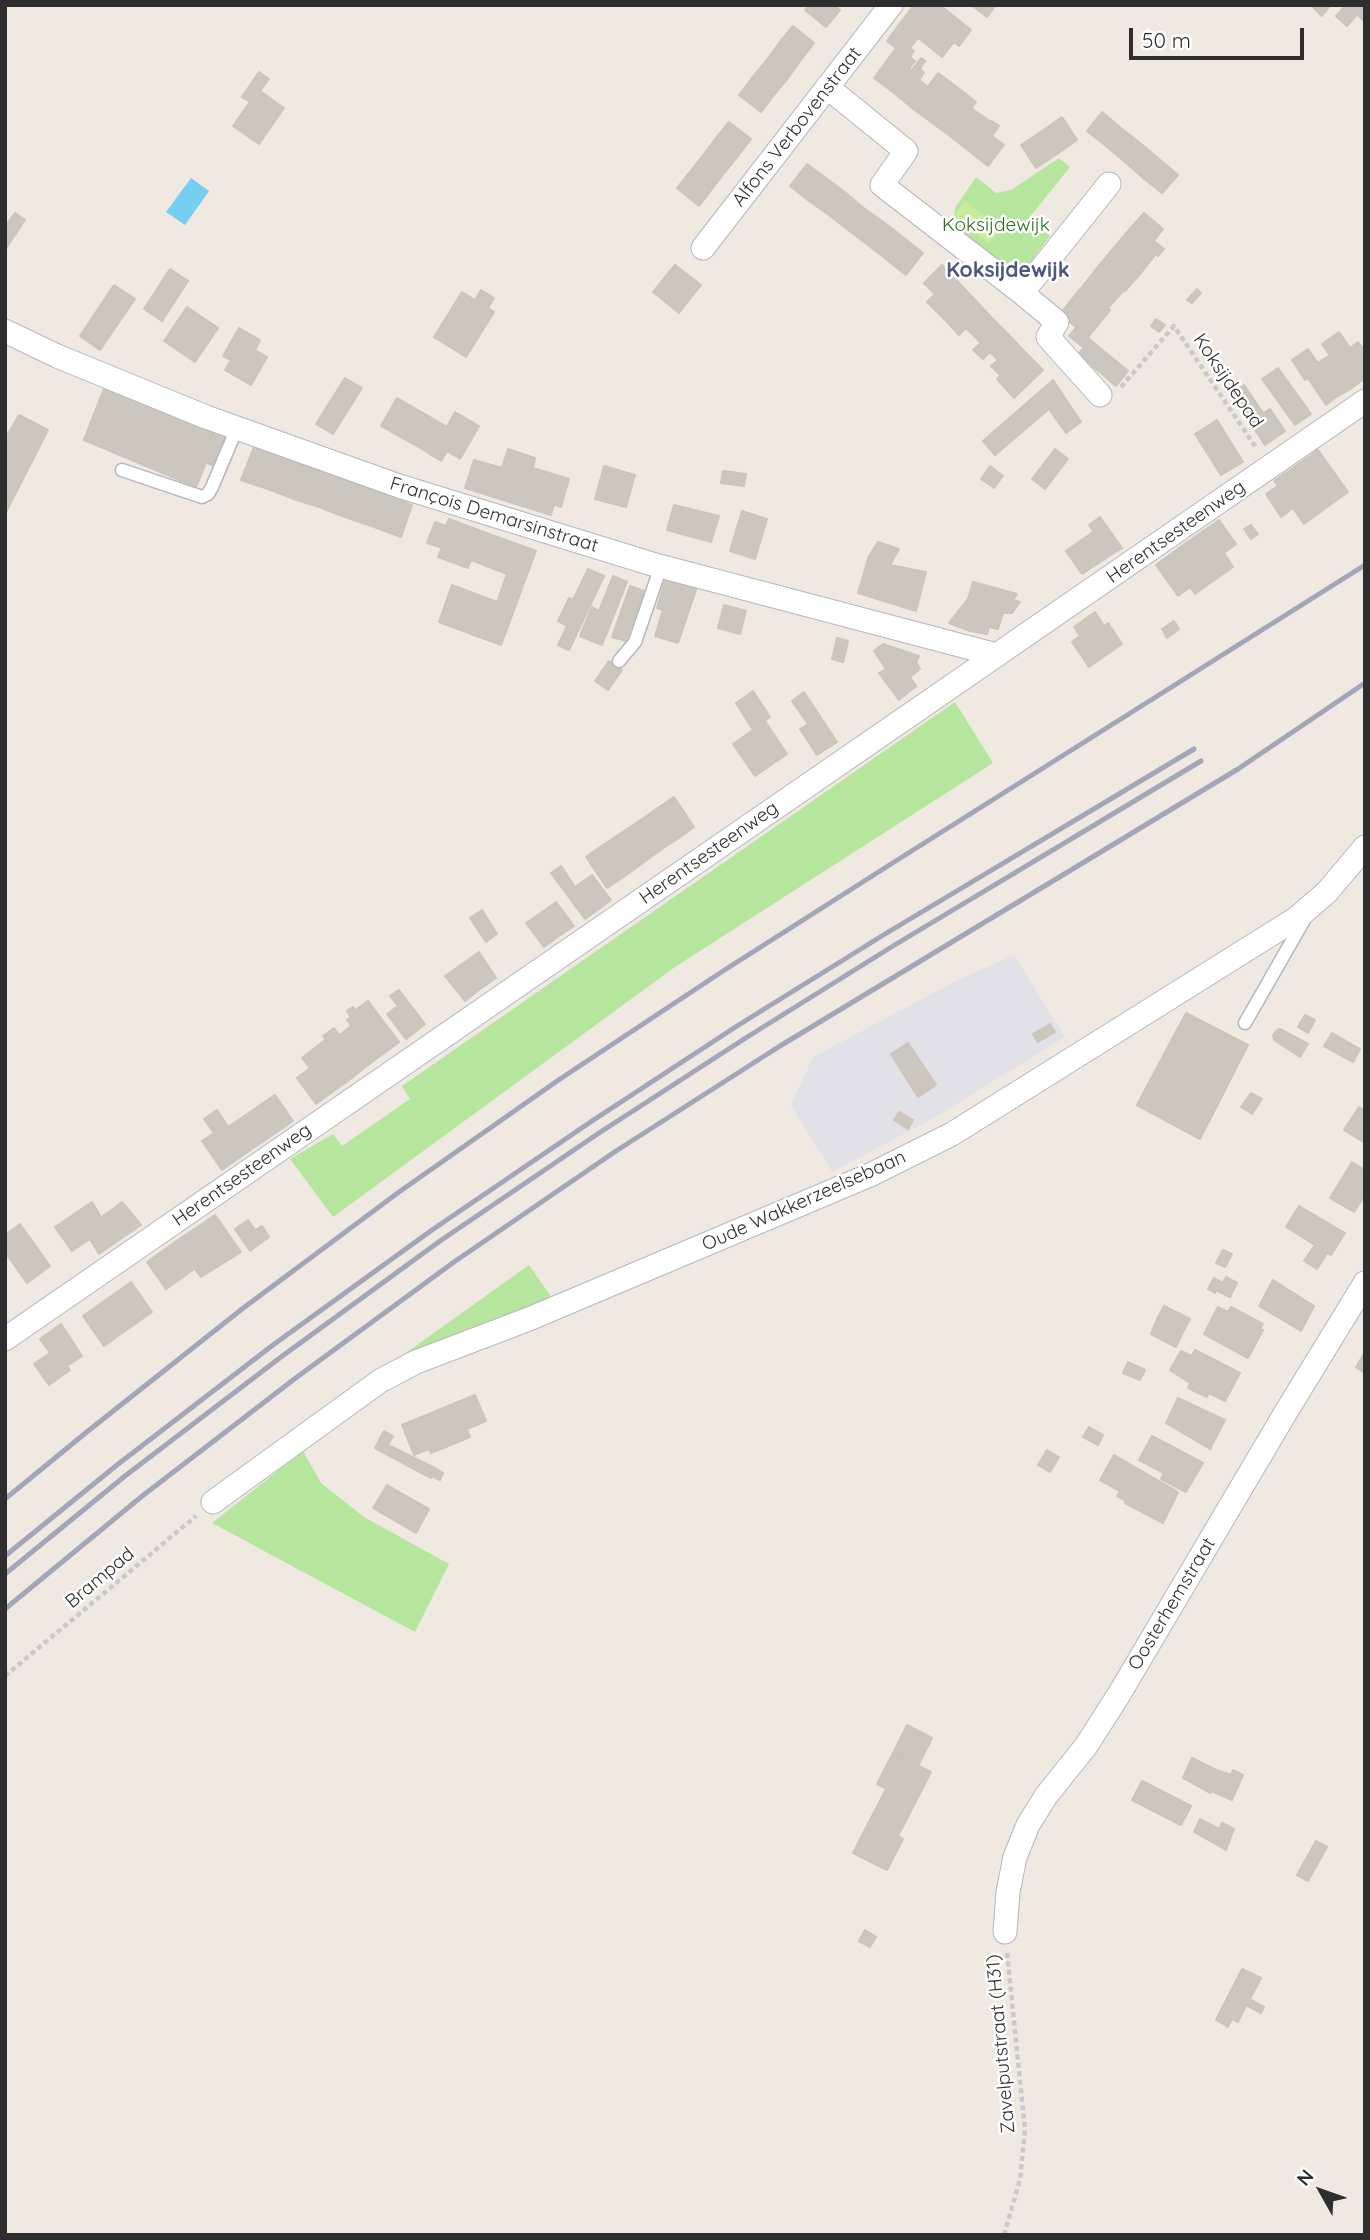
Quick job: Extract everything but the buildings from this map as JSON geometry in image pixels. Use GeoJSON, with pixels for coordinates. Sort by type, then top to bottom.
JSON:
{"type":"FeatureCollection","features":[{"type":"Feature","properties":{"kind":"street","name":"Alfons Verbovenstraat"},"geometry":{"type":"LineString","coordinates":[[703,248],[891,5]]}},
{"type":"Feature","properties":{"kind":"street"},"geometry":{"type":"LineString","coordinates":[[827,87],[906,151],[882,185],[1057,322],[1048,337],[1100,395]]}},
{"type":"Feature","properties":{"kind":"street"},"geometry":{"type":"LineString","coordinates":[[1022,293],[1109,184]]}},
{"type":"Feature","properties":{"kind":"street","name":"François Demarsinstraat"},"geometry":{"type":"LineString","coordinates":[[5,331],[57,356],[237,428],[399,486],[661,566],[997,655]]}},
{"type":"Feature","properties":{"kind":"street","name":"Herentsesteenweg"},"geometry":{"type":"LineString","coordinates":[[5,1339],[1365,401]]}},
{"type":"Feature","properties":{"kind":"street","name":"Oude Wakkerzeelsebaan"},"geometry":{"type":"LineString","coordinates":[[213,1502],[380,1381],[416,1362],[529,1319],[870,1175],[951,1134],[1297,918],[1327,892],[1365,847]]}},
{"type":"Feature","properties":{"kind":"street","name":"Oosterhemstraat"},"geometry":{"type":"LineString","coordinates":[[1005,1932],[1010,1880],[1028,1825],[1046,1796],[1086,1746],[1118,1696],[1365,1283]]}},
{"type":"Feature","properties":{"kind":"lane"},"geometry":{"type":"LineString","coordinates":[[122,470],[202,496],[208,494],[237,428]]}},
{"type":"Feature","properties":{"kind":"lane"},"geometry":{"type":"LineString","coordinates":[[619,661],[635,642],[661,566]]}},
{"type":"Feature","properties":{"kind":"lane"},"geometry":{"type":"LineString","coordinates":[[1245,1023],[1315,902]]}},
{"type":"Feature","properties":{"kind":"path","name":"Koksijdepad"},"geometry":{"type":"LineString","coordinates":[[1100,395],[1116,392],[1174,326],[1270,467]]}},
{"type":"Feature","properties":{"kind":"path","name":"Brampad"},"geometry":{"type":"LineString","coordinates":[[5,1676],[213,1502]]}},
{"type":"Feature","properties":{"kind":"path","name":"Zavelputstraat (H31)"},"geometry":{"type":"LineString","coordinates":[[1004,2235],[1020,2180],[1024,2130],[1005,1932]]}},
{"type":"Feature","properties":{"kind":"shaded area"},"geometry":{"type":"Polygon","coordinates":[[[1014,955],[1065,1037],[934,1118],[832,1172],[791,1105],[813,1057],[958,980],[1014,955]]]}},
{"type":"Feature","properties":{"kind":"green space","name":"Koksijdewijk"},"geometry":{"type":"Polygon","coordinates":[[[1059,158],[1070,167],[1028,219],[1050,236],[1023,272],[1011,261],[1002,269],[964,239],[954,216],[955,208],[976,177],[996,193],[1011,190],[1059,158]]]}},
{"type":"Feature","properties":{"kind":"green space"},"geometry":{"type":"Polygon","coordinates":[[[965,201],[1001,229],[989,244],[954,216],[965,201]]]}},
{"type":"Feature","properties":{"kind":"green space"},"geometry":{"type":"Polygon","coordinates":[[[955,702],[993,763],[675,967],[333,1217],[290,1159],[333,1134],[342,1146],[410,1099],[402,1086],[955,702]]]}},
{"type":"Feature","properties":{"kind":"green space"},"geometry":{"type":"Polygon","coordinates":[[[529,1265],[552,1298],[400,1365],[396,1360],[529,1265]]]}},
{"type":"Feature","properties":{"kind":"green space"},"geometry":{"type":"Polygon","coordinates":[[[303,1451],[321,1483],[364,1517],[449,1564],[415,1632],[212,1523],[303,1451]]]}},
{"type":"Feature","properties":{"kind":"water"},"geometry":{"type":"Polygon","coordinates":[[[191,178],[209,191],[185,225],[166,212],[191,178]]]}},
{"type":"Feature","properties":{"kind":"railway"},"geometry":{"type":"LineString","coordinates":[[5,1499],[242,1309],[399,1192],[560,1079],[723,971],[1365,565]]}},
{"type":"Feature","properties":{"kind":"railway"},"geometry":{"type":"LineString","coordinates":[[5,1609],[141,1497],[297,1377],[454,1262],[616,1151],[780,1046],[1238,769],[1365,683]]}},
{"type":"Feature","properties":{"kind":"railway"},"geometry":{"type":"LineString","coordinates":[[5,1556],[117,1465],[273,1345],[432,1230],[592,1121],[885,934],[1194,749]]}},
{"type":"Feature","properties":{"kind":"railway"},"geometry":{"type":"LineString","coordinates":[[5,1574],[125,1476],[440,1241],[744,1039],[1201,761]]}},
{"type":"Feature","properties":{"kind":"district","name":"Koksijdewijk"},"geometry":{"type":"Point","coordinates":[1008,271]}}]}
